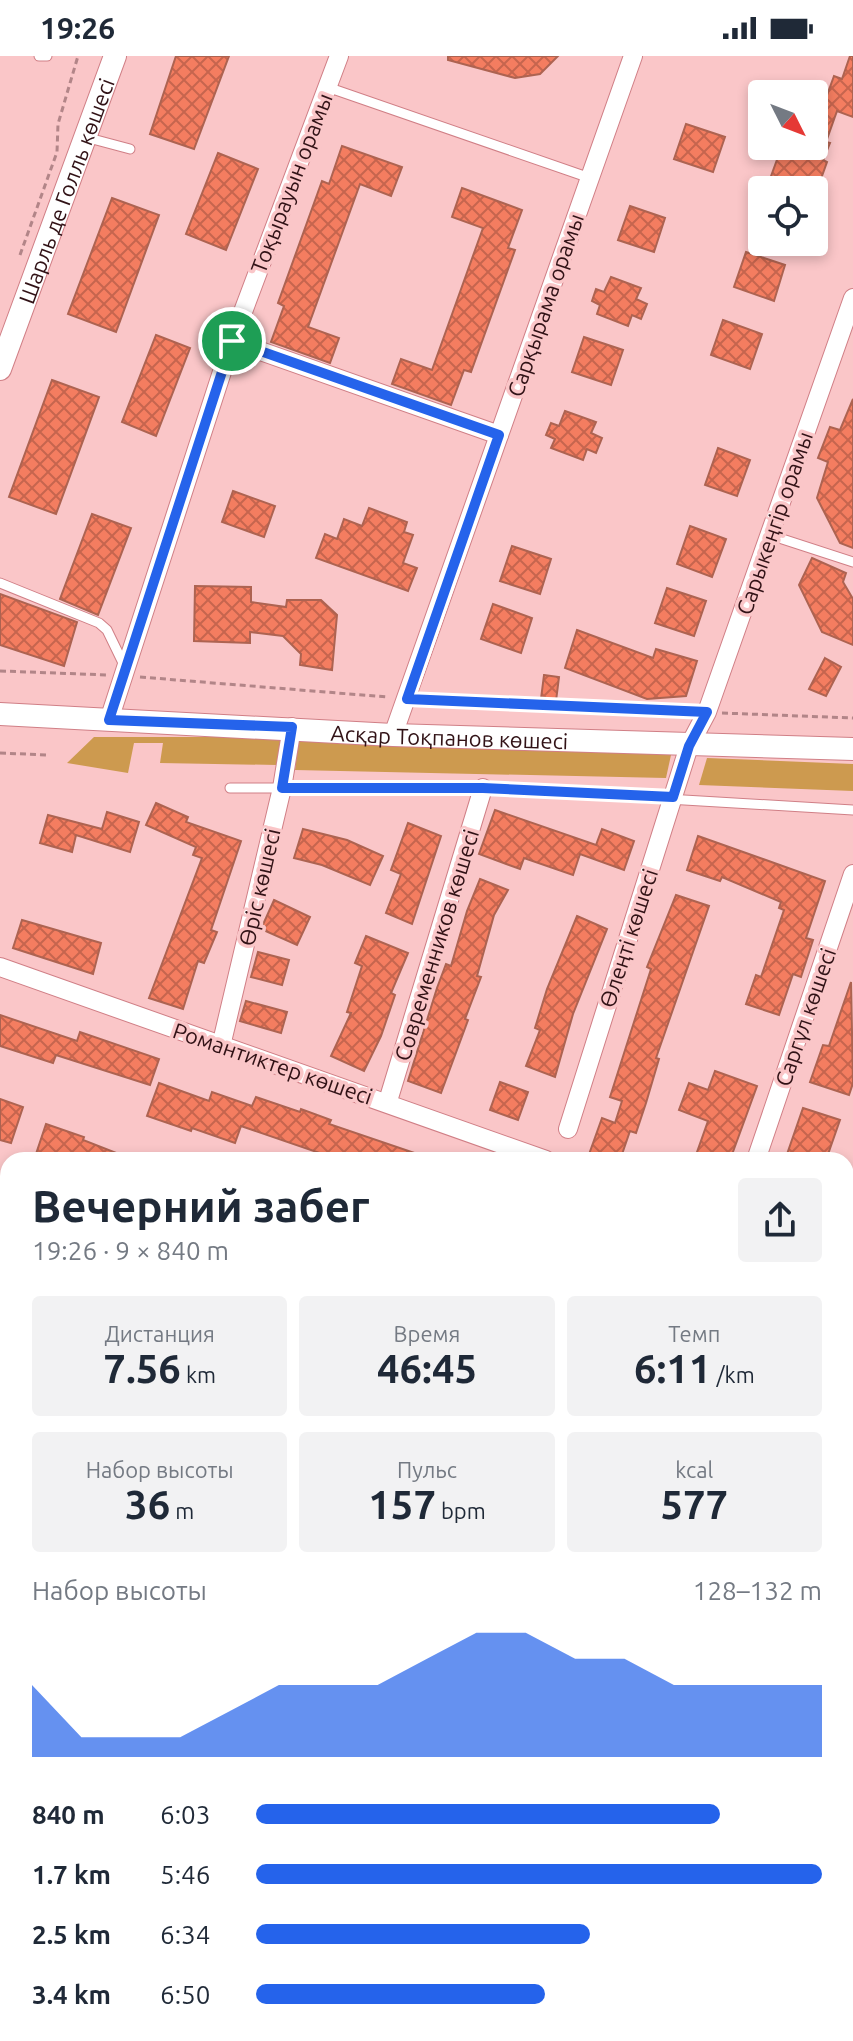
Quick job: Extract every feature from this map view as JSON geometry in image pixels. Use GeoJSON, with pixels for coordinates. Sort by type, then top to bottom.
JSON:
{"type":"FeatureCollection","features":[{"type":"Feature","properties":{"kind":"street","name":"Шарль де Голль көшесі"},"geometry":{"type":"LineString","coordinates":[[0,369],[115,56]]}},
{"type":"Feature","properties":{"kind":"street","name":"Тоқырауын орамы"},"geometry":{"type":"LineString","coordinates":[[109,720],[127,673],[232,341],[339,56]]}},
{"type":"Feature","properties":{"kind":"street","name":"Сарқырама орамы"},"geometry":{"type":"LineString","coordinates":[[393,735],[633,56]]}},
{"type":"Feature","properties":{"kind":"street","name":"Сарыкеңгір орамы"},"geometry":{"type":"LineString","coordinates":[[689,746],[707,712],[847,332],[853,298]]}},
{"type":"Feature","properties":{"kind":"street"},"geometry":{"type":"LineString","coordinates":[[232,341],[499,435]]}},
{"type":"Feature","properties":{"kind":"street","name":"Асқар Тоқпанов көшесі"},"geometry":{"type":"LineString","coordinates":[[0,714],[292,727],[393,735],[853,749]]}},
{"type":"Feature","properties":{"kind":"street","name":"Өріс көшесі"},"geometry":{"type":"LineString","coordinates":[[221,1046],[282,788],[292,727]]}},
{"type":"Feature","properties":{"kind":"street","name":"Өлеңті көшесі"},"geometry":{"type":"LineString","coordinates":[[568,1129],[689,746]]}},
{"type":"Feature","properties":{"kind":"street","name":"Современников көшесі"},"geometry":{"type":"LineString","coordinates":[[388,1101],[483,788]]}},
{"type":"Feature","properties":{"kind":"street","name":"Саргүл көшесі"},"geometry":{"type":"LineString","coordinates":[[759,1152],[853,874]]}},
{"type":"Feature","properties":{"kind":"street","name":"Романтиктер көшесі"},"geometry":{"type":"LineString","coordinates":[[0,967],[221,1046],[388,1101],[525,1152]]}},
{"type":"Feature","properties":{"kind":"lane"},"geometry":{"type":"LineString","coordinates":[[39,56],[47,56]]}},
{"type":"Feature","properties":{"kind":"lane"},"geometry":{"type":"LineString","coordinates":[[327,87],[590,178]]}},
{"type":"Feature","properties":{"kind":"lane"},"geometry":{"type":"LineString","coordinates":[[85,137],[130,149]]}},
{"type":"Feature","properties":{"kind":"lane"},"geometry":{"type":"LineString","coordinates":[[770,535],[853,562]]}},
{"type":"Feature","properties":{"kind":"lane"},"geometry":{"type":"LineString","coordinates":[[0,583],[99,623],[107,630],[127,673]]}},
{"type":"Feature","properties":{"kind":"lane"},"geometry":{"type":"LineString","coordinates":[[230,788],[483,788],[853,810]]}},
{"type":"Feature","properties":{"kind":"path"},"geometry":{"type":"LineString","coordinates":[[15,268],[57,152],[58,124],[78,56]]}},
{"type":"Feature","properties":{"kind":"path"},"geometry":{"type":"LineString","coordinates":[[0,671],[127,673],[407,699],[853,718]]}},
{"type":"Feature","properties":{"kind":"path"},"geometry":{"type":"LineString","coordinates":[[0,753],[47,755]]}},
{"type":"Feature","properties":{"kind":"shaded area"},"geometry":{"type":"Polygon","coordinates":[[[94,737],[283,737],[277,765],[160,763],[163,743],[134,743],[128,773],[67,763],[94,737]]]}},
{"type":"Feature","properties":{"kind":"shaded area"},"geometry":{"type":"Polygon","coordinates":[[[299,738],[671,755],[666,778],[295,770],[299,738]]]}},
{"type":"Feature","properties":{"kind":"shaded area"},"geometry":{"type":"Polygon","coordinates":[[[707,758],[853,764],[853,791],[699,785],[707,758]]]}},
{"type":"Feature","properties":{"kind":"building"},"geometry":{"type":"Polygon","coordinates":[[[176,56],[229,56],[194,149],[150,134],[176,56]]]}},
{"type":"Feature","properties":{"kind":"building"},"geometry":{"type":"Polygon","coordinates":[[[448,56],[558,56],[540,74],[515,78],[448,60],[448,56]]]}},
{"type":"Feature","properties":{"kind":"building"},"geometry":{"type":"Polygon","coordinates":[[[850,56],[853,56],[853,117],[837,111],[828,136],[828,92],[834,76],[842,79],[850,56]]]}},
{"type":"Feature","properties":{"kind":"building"},"geometry":{"type":"Polygon","coordinates":[[[686,124],[725,137],[713,172],[674,159],[686,124]]]}},
{"type":"Feature","properties":{"kind":"building"},"geometry":{"type":"Polygon","coordinates":[[[342,146],[402,167],[391,196],[360,184],[308,327],[339,338],[330,363],[271,342],[284,306],[278,303],[322,181],[329,184],[342,146]]]}},
{"type":"Feature","properties":{"kind":"building"},"geometry":{"type":"Polygon","coordinates":[[[218,153],[258,169],[226,250],[186,234],[218,153]]]}},
{"type":"Feature","properties":{"kind":"building"},"geometry":{"type":"Polygon","coordinates":[[[777,160],[827,162],[822,176],[771,176],[777,160]]]}},
{"type":"Feature","properties":{"kind":"building"},"geometry":{"type":"Polygon","coordinates":[[[462,188],[522,210],[508,248],[515,250],[471,372],[464,370],[451,405],[392,384],[401,359],[432,370],[483,228],[452,217],[462,188]]]}},
{"type":"Feature","properties":{"kind":"building"},"geometry":{"type":"Polygon","coordinates":[[[112,198],[159,215],[116,332],[68,314],[112,198]]]}},
{"type":"Feature","properties":{"kind":"building"},"geometry":{"type":"Polygon","coordinates":[[[630,206],[665,218],[654,252],[618,240],[630,206]]]}},
{"type":"Feature","properties":{"kind":"building"},"geometry":{"type":"Polygon","coordinates":[[[746,252],[748,256],[785,265],[774,301],[734,287],[746,252]]]}},
{"type":"Feature","properties":{"kind":"building"},"geometry":{"type":"Polygon","coordinates":[[[611,277],[641,288],[636,299],[647,304],[641,319],[632,315],[628,326],[597,314],[600,305],[592,301],[596,289],[604,292],[611,277]]]}},
{"type":"Feature","properties":{"kind":"building"},"geometry":{"type":"Polygon","coordinates":[[[723,320],[762,334],[750,369],[711,355],[723,320]]]}},
{"type":"Feature","properties":{"kind":"building"},"geometry":{"type":"Polygon","coordinates":[[[156,335],[190,348],[156,436],[122,422],[156,335]]]}},
{"type":"Feature","properties":{"kind":"building"},"geometry":{"type":"Polygon","coordinates":[[[584,337],[623,350],[611,385],[572,372],[584,337]]]}},
{"type":"Feature","properties":{"kind":"building"},"geometry":{"type":"Polygon","coordinates":[[[52,380],[99,397],[56,514],[9,497],[52,380]]]}},
{"type":"Feature","properties":{"kind":"building"},"geometry":{"type":"Polygon","coordinates":[[[853,399],[853,548],[840,543],[817,498],[828,462],[818,458],[830,427],[840,430],[853,399]]]}},
{"type":"Feature","properties":{"kind":"building"},"geometry":{"type":"Polygon","coordinates":[[[565,411],[596,422],[591,433],[602,438],[596,453],[587,449],[583,460],[551,448],[555,439],[546,435],[551,423],[559,426],[565,411]]]}},
{"type":"Feature","properties":{"kind":"building"},"geometry":{"type":"Polygon","coordinates":[[[718,448],[750,460],[737,496],[705,485],[718,448]]]}},
{"type":"Feature","properties":{"kind":"building"},"geometry":{"type":"Polygon","coordinates":[[[233,491],[275,506],[264,537],[222,522],[233,491]]]}},
{"type":"Feature","properties":{"kind":"building"},"geometry":{"type":"Polygon","coordinates":[[[369,508],[407,522],[404,532],[413,535],[403,563],[417,568],[408,591],[316,558],[325,534],[337,539],[344,519],[362,526],[369,508]]]}},
{"type":"Feature","properties":{"kind":"building"},"geometry":{"type":"Polygon","coordinates":[[[92,514],[131,528],[98,615],[60,599],[92,514]]]}},
{"type":"Feature","properties":{"kind":"building"},"geometry":{"type":"Polygon","coordinates":[[[690,526],[726,539],[712,577],[677,564],[690,526]]]}},
{"type":"Feature","properties":{"kind":"building"},"geometry":{"type":"Polygon","coordinates":[[[512,546],[551,559],[540,594],[500,581],[512,546]]]}},
{"type":"Feature","properties":{"kind":"building"},"geometry":{"type":"Polygon","coordinates":[[[812,558],[846,573],[843,582],[853,599],[853,645],[822,632],[799,585],[812,558]]]}},
{"type":"Feature","properties":{"kind":"building"},"geometry":{"type":"Polygon","coordinates":[[[195,586],[251,587],[251,602],[286,607],[287,600],[321,600],[337,615],[332,670],[300,665],[301,654],[283,636],[250,632],[250,643],[194,641],[195,586]]]}},
{"type":"Feature","properties":{"kind":"building"},"geometry":{"type":"Polygon","coordinates":[[[667,588],[706,601],[694,636],[655,623],[667,588]]]}},
{"type":"Feature","properties":{"kind":"building"},"geometry":{"type":"Polygon","coordinates":[[[0,594],[77,622],[64,666],[0,645],[0,594]]]}},
{"type":"Feature","properties":{"kind":"building"},"geometry":{"type":"Polygon","coordinates":[[[493,604],[532,618],[521,653],[481,639],[493,604]]]}},
{"type":"Feature","properties":{"kind":"building"},"geometry":{"type":"Polygon","coordinates":[[[577,630],[653,658],[656,649],[697,661],[686,696],[647,699],[565,668],[577,630]]]}},
{"type":"Feature","properties":{"kind":"building"},"geometry":{"type":"Polygon","coordinates":[[[825,658],[841,667],[826,696],[809,689],[825,658]]]}},
{"type":"Feature","properties":{"kind":"building"},"geometry":{"type":"Polygon","coordinates":[[[544,675],[559,677],[556,701],[541,699],[544,675]]]}},
{"type":"Feature","properties":{"kind":"building"},"geometry":{"type":"Polygon","coordinates":[[[156,803],[188,817],[186,822],[241,841],[211,930],[217,932],[204,963],[198,961],[183,1009],[149,998],[202,858],[193,855],[196,847],[146,825],[156,803]]]}},
{"type":"Feature","properties":{"kind":"building"},"geometry":{"type":"Polygon","coordinates":[[[495,810],[596,845],[602,829],[634,841],[624,870],[580,854],[573,875],[524,858],[520,869],[479,854],[495,810]]]}},
{"type":"Feature","properties":{"kind":"building"},"geometry":{"type":"Polygon","coordinates":[[[107,812],[139,822],[130,852],[76,835],[72,852],[40,843],[48,815],[102,829],[107,812]]]}},
{"type":"Feature","properties":{"kind":"building"},"geometry":{"type":"Polygon","coordinates":[[[408,823],[441,836],[412,924],[386,913],[401,874],[391,870],[408,823]]]}},
{"type":"Feature","properties":{"kind":"building"},"geometry":{"type":"Polygon","coordinates":[[[303,829],[347,840],[383,856],[370,885],[322,865],[294,858],[303,829]]]}},
{"type":"Feature","properties":{"kind":"building"},"geometry":{"type":"Polygon","coordinates":[[[698,836],[825,881],[806,938],[813,940],[801,977],[793,974],[779,1015],[746,1004],[756,975],[761,977],[784,910],[779,908],[781,902],[722,877],[720,881],[687,870],[698,836]]]}},
{"type":"Feature","properties":{"kind":"building"},"geometry":{"type":"Polygon","coordinates":[[[480,879],[508,890],[494,915],[477,976],[481,977],[441,1093],[408,1081],[437,988],[446,964],[451,966],[480,879]]]}},
{"type":"Feature","properties":{"kind":"building"},"geometry":{"type":"Polygon","coordinates":[[[676,895],[709,906],[656,1058],[659,1059],[636,1133],[630,1131],[623,1152],[590,1152],[602,1118],[615,1123],[622,1101],[610,1097],[651,969],[647,967],[676,895]]]}},
{"type":"Feature","properties":{"kind":"building"},"geometry":{"type":"Polygon","coordinates":[[[274,900],[310,917],[297,945],[261,929],[274,900]]]}},
{"type":"Feature","properties":{"kind":"building"},"geometry":{"type":"Polygon","coordinates":[[[577,916],[607,929],[573,1014],[555,1077],[526,1066],[540,1030],[535,1028],[547,989],[577,916]]]}},
{"type":"Feature","properties":{"kind":"building"},"geometry":{"type":"Polygon","coordinates":[[[22,920],[101,943],[93,974],[13,948],[22,920]]]}},
{"type":"Feature","properties":{"kind":"building"},"geometry":{"type":"Polygon","coordinates":[[[366,936],[408,953],[391,993],[395,995],[381,1036],[364,1071],[331,1056],[351,1013],[347,1012],[362,966],[355,963],[366,936]]]}},
{"type":"Feature","properties":{"kind":"building"},"geometry":{"type":"Polygon","coordinates":[[[258,952],[289,960],[282,985],[251,977],[258,952]]]}},
{"type":"Feature","properties":{"kind":"building"},"geometry":{"type":"Polygon","coordinates":[[[851,982],[853,1083],[849,1095],[810,1082],[823,1045],[829,1046],[851,982]]]}},
{"type":"Feature","properties":{"kind":"building"},"geometry":{"type":"Polygon","coordinates":[[[246,1001],[287,1012],[281,1033],[240,1021],[246,1001]]]}},
{"type":"Feature","properties":{"kind":"building"},"geometry":{"type":"Polygon","coordinates":[[[0,1015],[77,1041],[80,1032],[159,1059],[150,1085],[56,1055],[53,1063],[0,1046],[0,1015]]]}},
{"type":"Feature","properties":{"kind":"building"},"geometry":{"type":"Polygon","coordinates":[[[715,1071],[757,1086],[733,1152],[697,1152],[708,1121],[679,1110],[689,1083],[708,1090],[715,1071]]]}},
{"type":"Feature","properties":{"kind":"building"},"geometry":{"type":"Polygon","coordinates":[[[500,1082],[528,1092],[518,1120],[490,1110],[500,1082]]]}},
{"type":"Feature","properties":{"kind":"building"},"geometry":{"type":"Polygon","coordinates":[[[159,1083],[209,1101],[212,1092],[252,1106],[256,1097],[300,1112],[301,1109],[331,1120],[329,1124],[411,1152],[317,1152],[241,1126],[235,1143],[147,1116],[159,1083]]]}},
{"type":"Feature","properties":{"kind":"building"},"geometry":{"type":"Polygon","coordinates":[[[0,1099],[23,1107],[11,1143],[0,1140],[0,1099]]]}},
{"type":"Feature","properties":{"kind":"building"},"geometry":{"type":"Polygon","coordinates":[[[803,1108],[840,1120],[829,1152],[788,1152],[803,1108]]]}},
{"type":"Feature","properties":{"kind":"building"},"geometry":{"type":"Polygon","coordinates":[[[46,1124],[84,1137],[83,1140],[114,1152],[37,1152],[46,1124]]]}},
{"type":"Feature","properties":{"kind":"route"},"geometry":{"type":"LineString","coordinates":[[232,341],[499,435],[407,699],[707,712],[689,746],[673,797],[483,788],[282,788],[292,727],[109,720],[126,676],[232,341]]}}]}
